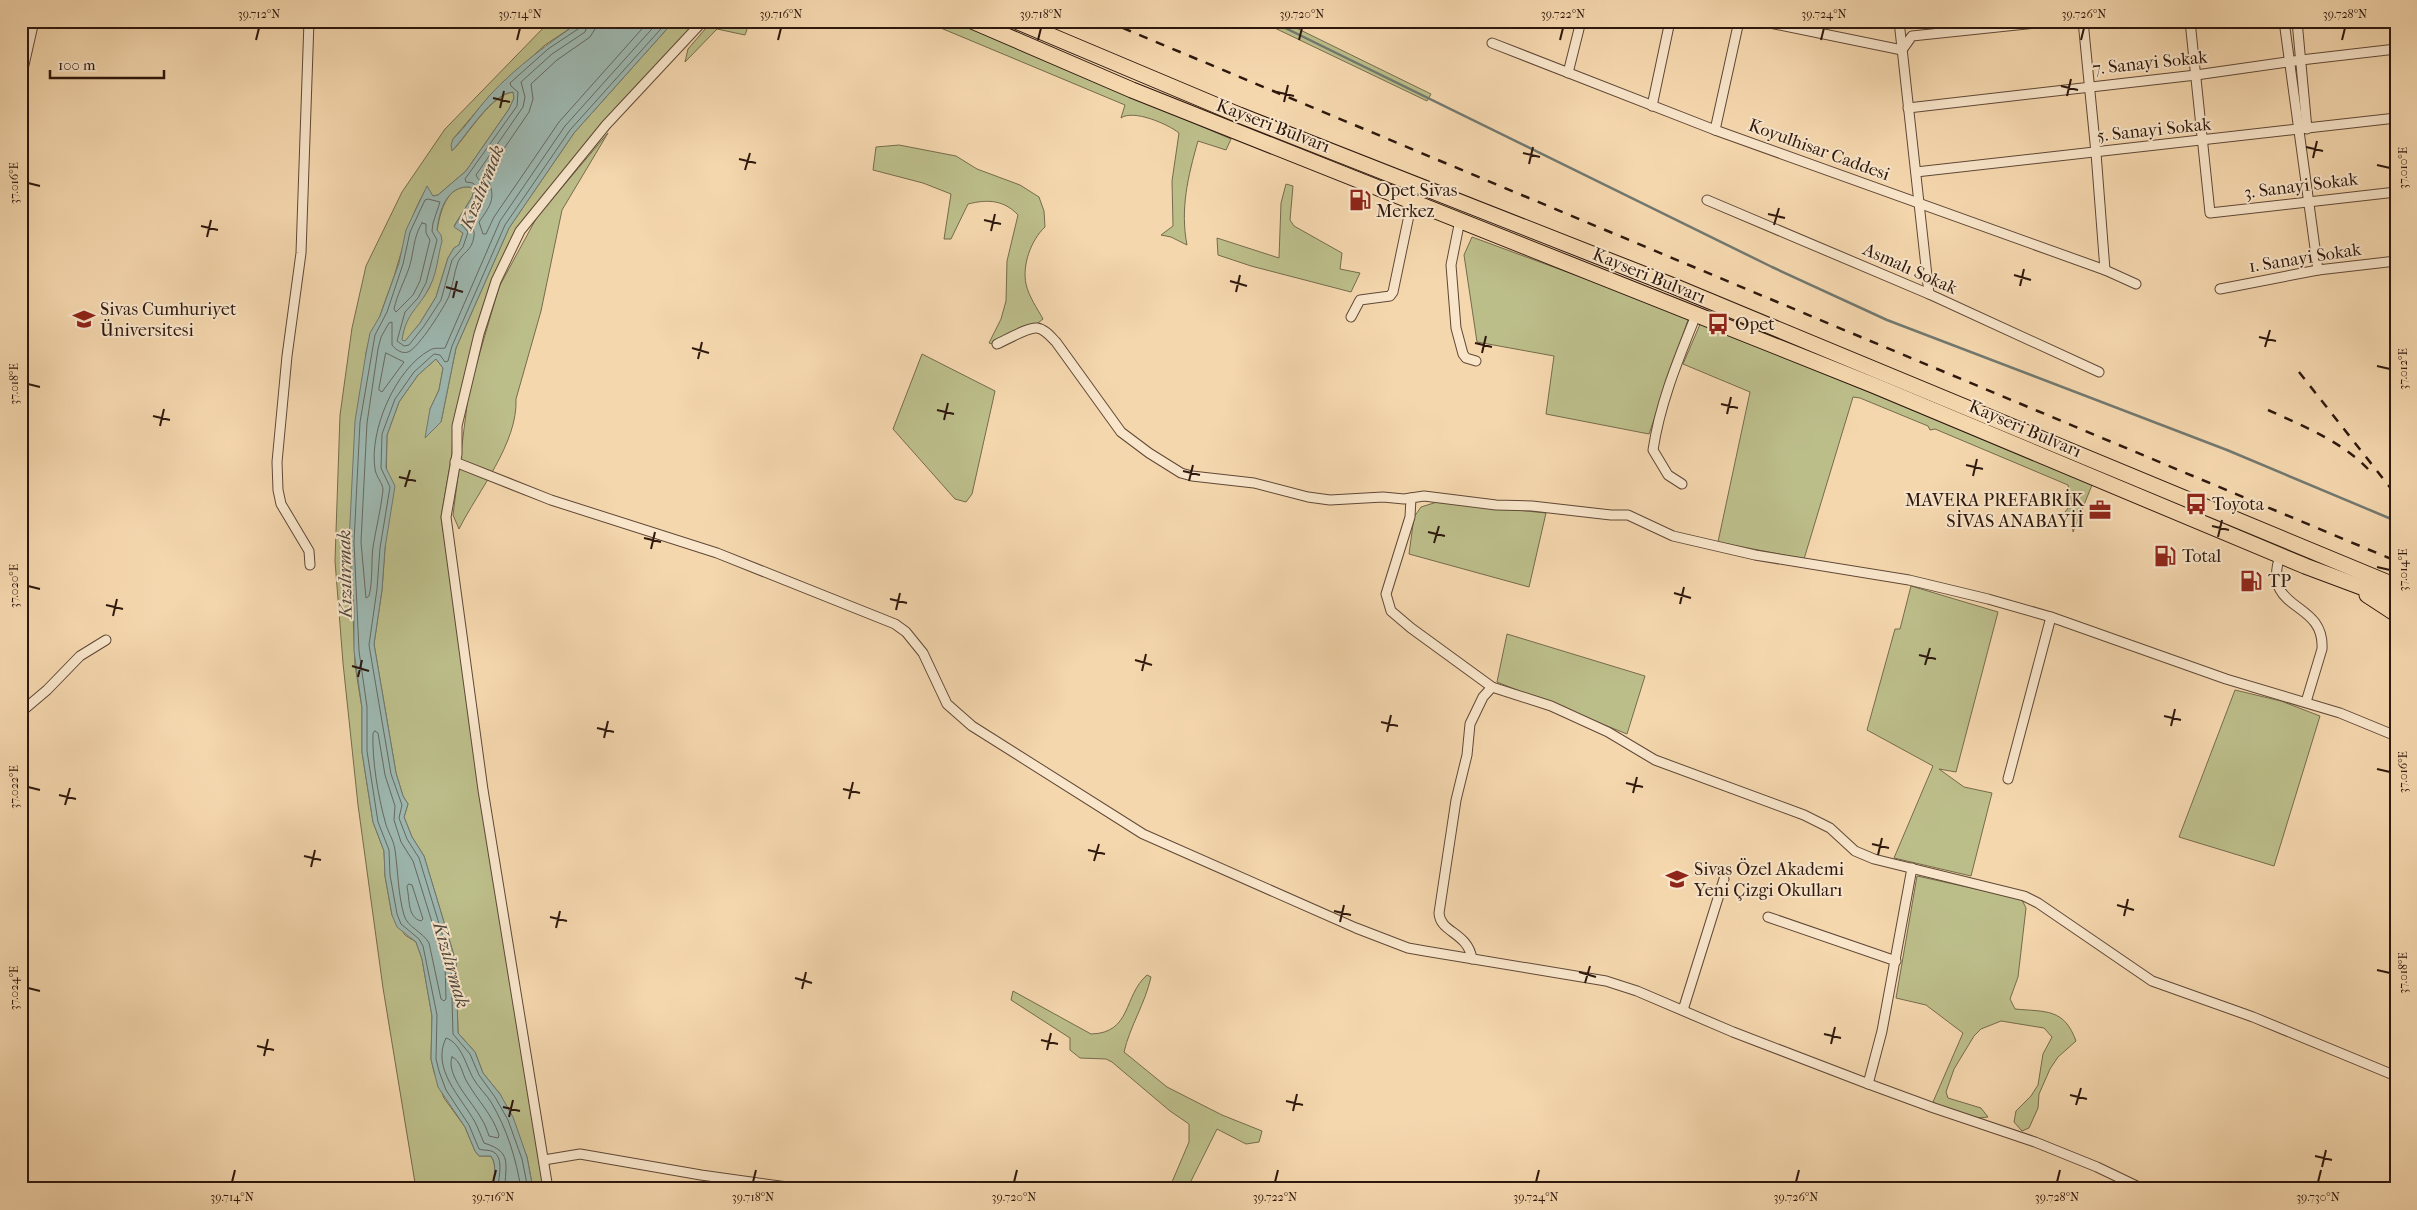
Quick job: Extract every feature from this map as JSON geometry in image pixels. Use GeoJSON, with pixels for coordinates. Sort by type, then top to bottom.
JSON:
{"type":"FeatureCollection","features":[{"type":"Feature","properties":{"kind":"highway","name":"Kayseri Bulvarı"},"geometry":{"type":"LineString","coordinates":[[972,21],[1132,90],[1873,385],[2280,556],[2396,600]]}},
{"type":"Feature","properties":{"kind":"highway","name":"Kayseri Bulvarı"},"geometry":{"type":"LineString","coordinates":[[1016,21],[1258,122],[1704,299],[2396,586]]}},
{"type":"Feature","properties":{"kind":"highway"},"geometry":{"type":"LineString","coordinates":[[2348,582],[2396,614]]}},
{"type":"Feature","properties":{"kind":"street"},"geometry":{"type":"LineString","coordinates":[[21,78],[34,21]]}},
{"type":"Feature","properties":{"kind":"street"},"geometry":{"type":"LineString","coordinates":[[309,21],[301,253],[287,356],[277,462],[278,490],[281,504],[309,551],[310,565]]}},
{"type":"Feature","properties":{"kind":"street"},"geometry":{"type":"LineString","coordinates":[[548,1189],[483,790],[446,517],[455,462],[458,426],[479,334],[496,281],[520,232],[606,125],[703,21]]}},
{"type":"Feature","properties":{"kind":"street"},"geometry":{"type":"LineString","coordinates":[[1568,73],[1581,21]]}},
{"type":"Feature","properties":{"kind":"street"},"geometry":{"type":"LineString","coordinates":[[1652,106],[1670,21]]}},
{"type":"Feature","properties":{"kind":"street"},"geometry":{"type":"LineString","coordinates":[[1715,130],[1739,21]]}},
{"type":"Feature","properties":{"kind":"street"},"geometry":{"type":"LineString","coordinates":[[1760,21],[1902,50]]}},
{"type":"Feature","properties":{"kind":"street"},"geometry":{"type":"LineString","coordinates":[[1898,21],[1928,294]]}},
{"type":"Feature","properties":{"kind":"street"},"geometry":{"type":"LineString","coordinates":[[1902,50],[1912,36],[2054,21]]}},
{"type":"Feature","properties":{"kind":"street"},"geometry":{"type":"LineString","coordinates":[[2083,21],[2105,270]]}},
{"type":"Feature","properties":{"kind":"street"},"geometry":{"type":"LineString","coordinates":[[2190,21],[2204,141]]}},
{"type":"Feature","properties":{"kind":"street"},"geometry":{"type":"LineString","coordinates":[[2284,21],[2289,62],[2303,130]]}},
{"type":"Feature","properties":{"kind":"street"},"geometry":{"type":"LineString","coordinates":[[2297,21],[2309,202],[2318,270]]}},
{"type":"Feature","properties":{"kind":"street"},"geometry":{"type":"LineString","coordinates":[[2395,21],[2396,29]]}},
{"type":"Feature","properties":{"kind":"street","name":"Koyulhisar Caddesi"},"geometry":{"type":"LineString","coordinates":[[1492,43],[1715,130],[2105,270],[2136,284]]}},
{"type":"Feature","properties":{"kind":"street","name":"7. Sanayi Sokak"},"geometry":{"type":"LineString","coordinates":[[1908,108],[2196,75],[2396,49]]}},
{"type":"Feature","properties":{"kind":"street","name":"5. Sanayi Sokak"},"geometry":{"type":"LineString","coordinates":[[1916,172],[2303,130],[2396,118]]}},
{"type":"Feature","properties":{"kind":"street","name":"3. Sanayi Sokak"},"geometry":{"type":"LineString","coordinates":[[2204,141],[2210,213],[2396,192]]}},
{"type":"Feature","properties":{"kind":"street","name":"Asmalı Sokak"},"geometry":{"type":"LineString","coordinates":[[1707,200],[1928,294],[2099,372]]}},
{"type":"Feature","properties":{"kind":"street"},"geometry":{"type":"LineString","coordinates":[[1351,317],[1360,300],[1390,296],[1393,292],[1412,201]]}},
{"type":"Feature","properties":{"kind":"street"},"geometry":{"type":"LineString","coordinates":[[1460,220],[1451,265],[1456,328],[1463,354],[1466,358],[1476,362]]}},
{"type":"Feature","properties":{"kind":"street","name":"1. Sanayi Sokak"},"geometry":{"type":"LineString","coordinates":[[2220,289],[2318,270],[2396,261]]}},
{"type":"Feature","properties":{"kind":"street"},"geometry":{"type":"LineString","coordinates":[[1682,484],[1668,475],[1653,450],[1657,419],[1671,377],[1696,315]]}},
{"type":"Feature","properties":{"kind":"street"},"geometry":{"type":"LineString","coordinates":[[997,344],[1032,328],[1038,328],[1045,332],[1056,342],[1121,432],[1180,473],[1207,479],[1254,483],[1308,497],[1330,500],[1424,496],[1496,505],[1532,506],[1628,515],[1673,536],[1755,555],[1909,580],[1988,599],[2051,618],[2226,679],[2306,702],[2396,736]]}},
{"type":"Feature","properties":{"kind":"street"},"geometry":{"type":"LineString","coordinates":[[455,462],[551,500],[717,553],[795,586],[881,617],[906,632],[914,641],[923,653],[947,704],[972,726],[1142,834],[1378,937],[1408,948],[1606,981],[1868,1084],[2035,1142],[2098,1167],[2143,1189]]}},
{"type":"Feature","properties":{"kind":"street"},"geometry":{"type":"LineString","coordinates":[[1412,498],[1410,517],[1386,594],[1391,611],[1411,628],[1492,687],[1551,706],[1608,732],[1655,760],[1804,815],[1830,828],[1855,851],[1874,859],[2024,896],[2045,908],[2152,981],[2253,1017],[2343,1056],[2396,1076]]}},
{"type":"Feature","properties":{"kind":"street"},"geometry":{"type":"LineString","coordinates":[[2280,556],[2275,569],[2275,584],[2281,593],[2319,627],[2323,640],[2306,702]]}},
{"type":"Feature","properties":{"kind":"street"},"geometry":{"type":"LineString","coordinates":[[2008,779],[2051,618]]}},
{"type":"Feature","properties":{"kind":"street"},"geometry":{"type":"LineString","coordinates":[[21,712],[47,690],[80,656],[106,640]]}},
{"type":"Feature","properties":{"kind":"street"},"geometry":{"type":"LineString","coordinates":[[1472,959],[1470,950],[1464,940],[1445,927],[1439,920],[1439,913],[1456,800],[1467,755],[1470,724],[1479,704],[1492,687]]}},
{"type":"Feature","properties":{"kind":"street"},"geometry":{"type":"LineString","coordinates":[[1868,1084],[1882,1031],[1912,868]]}},
{"type":"Feature","properties":{"kind":"street"},"geometry":{"type":"LineString","coordinates":[[1682,1010],[1724,879]]}},
{"type":"Feature","properties":{"kind":"street"},"geometry":{"type":"LineString","coordinates":[[1768,917],[1896,961]]}},
{"type":"Feature","properties":{"kind":"street"},"geometry":{"type":"LineString","coordinates":[[544,1160],[580,1154],[701,1175],[802,1189]]}},
{"type":"Feature","properties":{"kind":"green space"},"geometry":{"type":"Polygon","coordinates":[[[550,21],[581,21],[545,45],[492,93],[453,139],[453,150],[489,107],[505,94],[514,92],[514,98],[509,109],[466,171],[438,195],[432,196],[425,191],[412,217],[392,281],[366,353],[353,614],[355,665],[362,708],[362,752],[373,822],[384,851],[385,876],[392,915],[405,935],[416,942],[422,959],[432,1016],[431,1059],[434,1072],[444,1098],[465,1127],[475,1151],[479,1156],[491,1156],[495,1168],[493,1189],[416,1189],[383,988],[358,805],[343,663],[335,561],[340,415],[352,328],[366,266],[402,192],[445,129],[550,21]]]}},
{"type":"Feature","properties":{"kind":"green space"},"geometry":{"type":"Polygon","coordinates":[[[674,21],[697,21],[516,229],[492,280],[475,333],[453,425],[452,454],[441,517],[540,1161],[543,1189],[533,1189],[527,1157],[500,1094],[483,1073],[475,1052],[458,1033],[456,962],[424,856],[412,837],[404,817],[408,804],[403,796],[396,773],[374,644],[382,590],[385,548],[387,435],[399,402],[418,375],[436,359],[443,368],[439,390],[430,409],[441,422],[456,348],[509,228],[574,133],[674,21]]]}},
{"type":"Feature","properties":{"kind":"green space"},"geometry":{"type":"Polygon","coordinates":[[[712,21],[750,21],[745,35],[717,29],[685,62],[688,49],[712,21]]]}},
{"type":"Feature","properties":{"kind":"green space"},"geometry":{"type":"Polygon","coordinates":[[[924,21],[957,21],[1231,139],[1226,150],[1198,141],[1186,193],[1184,218],[1187,245],[1171,237],[1161,235],[1173,226],[1172,181],[1179,133],[1159,122],[1142,116],[1134,115],[1121,118],[1125,105],[924,21]]]}},
{"type":"Feature","properties":{"kind":"green space"},"geometry":{"type":"Polygon","coordinates":[[[1260,21],[1282,21],[1431,94],[1427,101],[1260,21]]]}},
{"type":"Feature","properties":{"kind":"green space"},"geometry":{"type":"Polygon","coordinates":[[[608,133],[562,210],[541,311],[516,399],[511,433],[495,466],[459,529],[453,515],[469,390],[499,287],[537,217],[608,133]]]}},
{"type":"Feature","properties":{"kind":"green space"},"geometry":{"type":"Polygon","coordinates":[[[899,145],[956,156],[977,169],[1020,185],[1039,197],[1044,211],[1045,227],[1040,232],[1029,253],[1025,277],[1029,293],[1043,319],[1015,341],[1002,347],[989,343],[1001,319],[1006,301],[1007,261],[1018,215],[1007,206],[995,202],[968,204],[951,239],[944,239],[951,194],[923,183],[873,170],[876,147],[899,145]]]}},
{"type":"Feature","properties":{"kind":"green space"},"geometry":{"type":"Polygon","coordinates":[[[1286,184],[1293,186],[1290,220],[1294,226],[1342,253],[1340,269],[1360,273],[1351,292],[1251,266],[1218,255],[1217,238],[1279,258],[1281,203],[1286,184]]]}},
{"type":"Feature","properties":{"kind":"green space"},"geometry":{"type":"Polygon","coordinates":[[[470,187],[474,191],[472,197],[454,226],[463,233],[459,245],[454,248],[448,258],[436,297],[420,323],[405,342],[401,340],[407,318],[430,287],[438,224],[442,209],[448,197],[457,189],[470,187]]]}},
{"type":"Feature","properties":{"kind":"green space"},"geometry":{"type":"Polygon","coordinates":[[[1472,237],[1689,317],[1649,434],[1546,414],[1554,356],[1477,342],[1464,255],[1472,237]]]}},
{"type":"Feature","properties":{"kind":"green space"},"geometry":{"type":"Polygon","coordinates":[[[1701,322],[2092,485],[2073,532],[2072,516],[2065,512],[2072,503],[2068,485],[1935,429],[1930,430],[1928,426],[1860,398],[1853,397],[1804,559],[1718,542],[1750,392],[1683,364],[1701,322]]]}},
{"type":"Feature","properties":{"kind":"green space"},"geometry":{"type":"Polygon","coordinates":[[[922,354],[995,391],[972,494],[966,502],[955,499],[893,429],[922,354]]]}},
{"type":"Feature","properties":{"kind":"green space"},"geometry":{"type":"Polygon","coordinates":[[[1437,502],[1546,513],[1529,587],[1409,554],[1414,517],[1421,507],[1437,502]]]}},
{"type":"Feature","properties":{"kind":"green space"},"geometry":{"type":"Polygon","coordinates":[[[1911,586],[1998,612],[1956,772],[1939,769],[1964,787],[1992,793],[1971,876],[1894,858],[1933,766],[1867,730],[1895,629],[1900,629],[1911,586]]]}},
{"type":"Feature","properties":{"kind":"green space"},"geometry":{"type":"Polygon","coordinates":[[[1507,634],[1645,676],[1627,734],[1497,682],[1507,634]]]}},
{"type":"Feature","properties":{"kind":"green space"},"geometry":{"type":"Polygon","coordinates":[[[2235,690],[2281,701],[2320,716],[2274,866],[2179,837],[2235,690]]]}},
{"type":"Feature","properties":{"kind":"green space"},"geometry":{"type":"Polygon","coordinates":[[[1917,876],[2017,898],[2022,900],[2026,908],[2018,977],[2010,999],[2015,1009],[2045,1012],[2060,1017],[2066,1022],[2076,1041],[2058,1057],[2050,1069],[2039,1094],[2038,1108],[2029,1128],[2022,1131],[2014,1122],[2016,1111],[2031,1096],[2038,1085],[2043,1054],[2052,1037],[2044,1028],[2001,1021],[1981,1029],[1974,1036],[1954,1069],[1946,1092],[1948,1098],[1981,1108],[1988,1117],[1982,1118],[1960,1114],[1945,1109],[1933,1102],[1963,1033],[1926,1005],[1896,998],[1917,876]]]}},
{"type":"Feature","properties":{"kind":"green space"},"geometry":{"type":"Polygon","coordinates":[[[1147,975],[1151,977],[1124,1052],[1167,1087],[1222,1115],[1262,1131],[1259,1142],[1246,1144],[1217,1129],[1187,1189],[1169,1189],[1189,1142],[1189,1124],[1170,1111],[1112,1062],[1106,1059],[1080,1058],[1070,1050],[1070,1038],[1011,1000],[1013,991],[1091,1034],[1104,1032],[1114,1027],[1120,1020],[1139,984],[1147,975]]]}},
{"type":"Feature","properties":{"kind":"water","name":"Kızılırmak"},"geometry":{"type":"Polygon","coordinates":[[[581,21],[674,21],[574,133],[509,228],[456,348],[441,422],[425,438],[430,409],[439,390],[443,368],[436,359],[418,375],[399,402],[387,435],[386,468],[395,486],[385,548],[382,590],[374,644],[396,773],[403,796],[408,804],[404,817],[412,837],[424,856],[456,962],[458,1033],[475,1052],[483,1073],[500,1094],[513,1117],[527,1157],[533,1189],[493,1189],[495,1168],[491,1156],[479,1156],[475,1151],[465,1127],[438,1087],[431,1059],[432,1016],[422,959],[416,942],[397,927],[392,915],[385,876],[384,851],[373,822],[362,752],[362,708],[354,651],[354,608],[349,543],[355,421],[370,333],[380,316],[399,263],[406,230],[427,186],[433,196],[438,195],[466,171],[509,109],[514,98],[513,92],[505,94],[488,107],[452,151],[453,139],[500,84],[534,55],[581,21]],[[462,187],[455,190],[442,208],[437,230],[441,235],[442,241],[434,275],[426,294],[413,311],[407,323],[402,340],[405,341],[420,323],[436,297],[448,258],[454,248],[459,245],[463,233],[454,227],[474,191],[470,187],[462,187]]]}},
{"type":"Feature","properties":{"kind":"waterway"},"geometry":{"type":"LineString","coordinates":[[1271,21],[1772,267],[1887,320],[2227,450],[2396,521]]}},
{"type":"Feature","properties":{"kind":"railway"},"geometry":{"type":"LineString","coordinates":[[1106,21],[2396,561]]}},
{"type":"Feature","properties":{"kind":"railway"},"geometry":{"type":"LineString","coordinates":[[2299,372],[2396,495]]}},
{"type":"Feature","properties":{"kind":"railway"},"geometry":{"type":"LineString","coordinates":[[2268,410],[2334,442],[2368,469]]}},
{"type":"Feature","properties":{"kind":"place","name":"Opet Sivas Merkez"},"geometry":{"type":"Point","coordinates":[1360,200]}},
{"type":"Feature","properties":{"kind":"place","name":"Sivas Cumhuriyet Üniversitesi"},"geometry":{"type":"Point","coordinates":[84,319]}},
{"type":"Feature","properties":{"kind":"place","name":"Opet"},"geometry":{"type":"Point","coordinates":[1718,324]}},
{"type":"Feature","properties":{"kind":"place","name":"Toyota"},"geometry":{"type":"Point","coordinates":[2196,504]}},
{"type":"Feature","properties":{"kind":"place","name":"MAVERA PREFABRİK SİVAS ANABAYİİ"},"geometry":{"type":"Point","coordinates":[2100,510]}},
{"type":"Feature","properties":{"kind":"place","name":"Total"},"geometry":{"type":"Point","coordinates":[2165,556]}},
{"type":"Feature","properties":{"kind":"place","name":"TP"},"geometry":{"type":"Point","coordinates":[2251,581]}},
{"type":"Feature","properties":{"kind":"place","name":"Sivas Özel Akademi Yeni Çizgi Okulları"},"geometry":{"type":"Point","coordinates":[1677,879]}}]}
